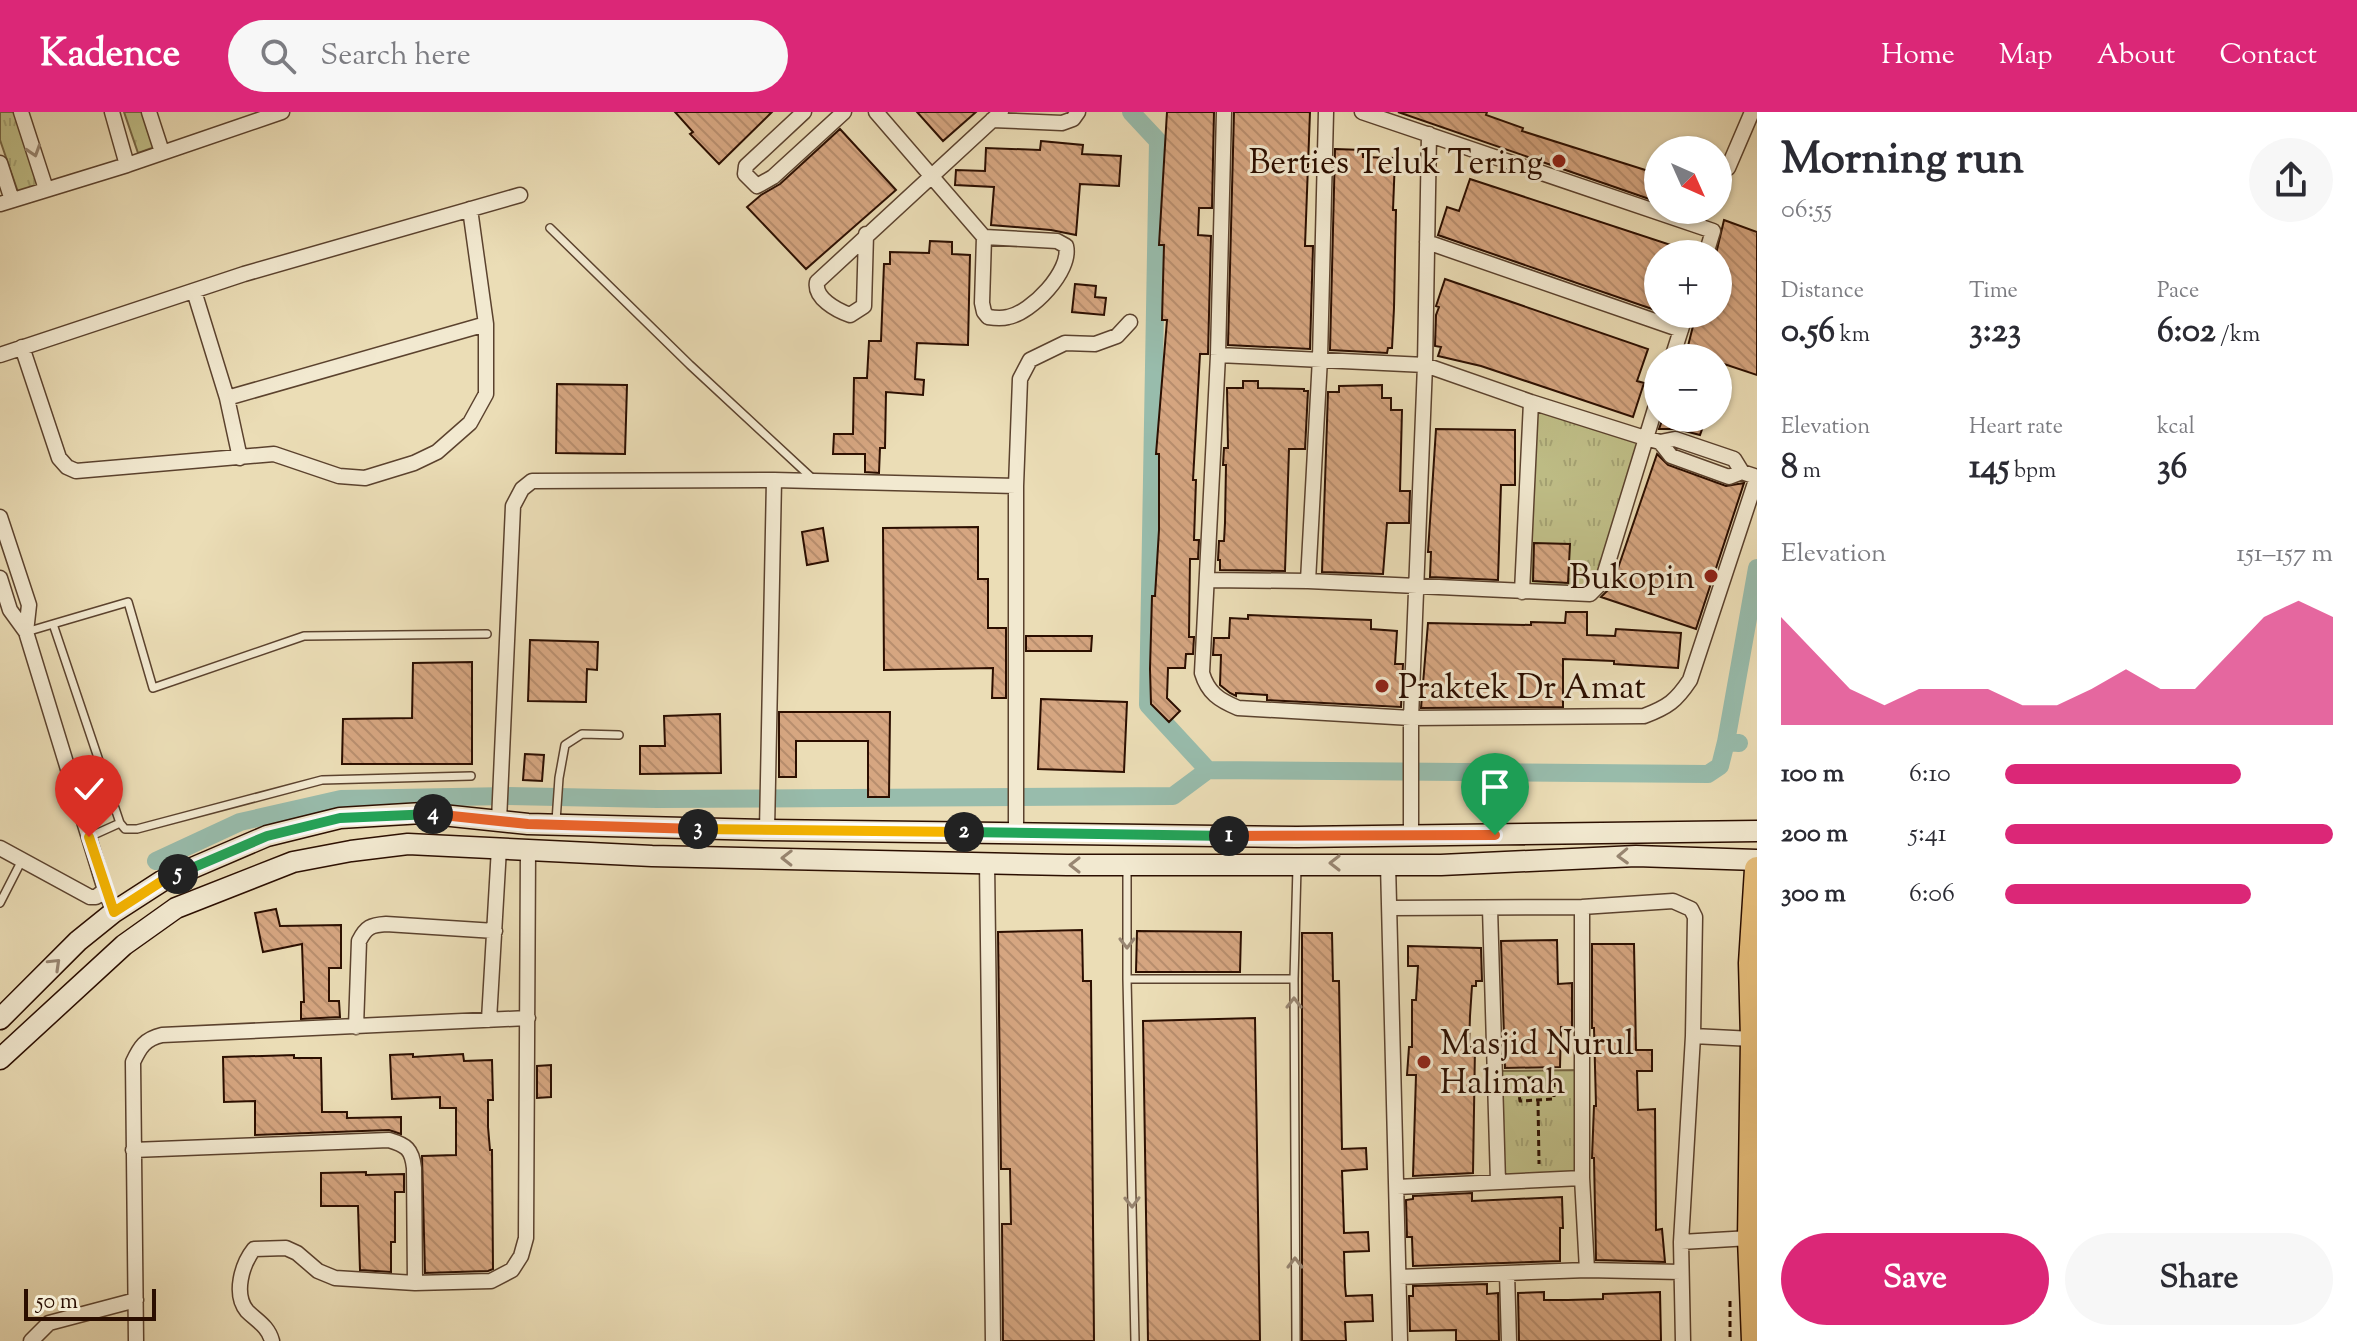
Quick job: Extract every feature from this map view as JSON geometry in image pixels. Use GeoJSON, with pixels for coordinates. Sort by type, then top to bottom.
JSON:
{"type":"FeatureCollection","features":[{"type":"Feature","properties":{"kind":"main road"},"geometry":{"type":"LineString","coordinates":[[0,1019],[78,941],[114,912],[162,881],[267,836],[340,818],[500,812],[767,830],[1297,837],[1757,831]]}},
{"type":"Feature","properties":{"kind":"main road"},"geometry":{"type":"LineString","coordinates":[[823,858],[824,831]]}},
{"type":"Feature","properties":{"kind":"main road"},"geometry":{"type":"LineString","coordinates":[[1661,856],[1668,852],[1671,844],[1662,832]]}},
{"type":"Feature","properties":{"kind":"main road"},"geometry":{"type":"LineString","coordinates":[[0,1059],[124,945],[176,908],[293,862],[408,844],[652,856],[1127,865],[1441,865],[1661,856],[1757,860]]}},
{"type":"Feature","properties":{"kind":"main road"},"geometry":{"type":"LineString","coordinates":[[1754,1341],[1750,1238],[1751,963],[1757,869]]}},
{"type":"Feature","properties":{"kind":"street"},"geometry":{"type":"LineString","coordinates":[[21,112],[46,189]]}},
{"type":"Feature","properties":{"kind":"street"},"geometry":{"type":"LineString","coordinates":[[112,112],[127,165]]}},
{"type":"Feature","properties":{"kind":"street"},"geometry":{"type":"LineString","coordinates":[[149,112],[162,152]]}},
{"type":"Feature","properties":{"kind":"street"},"geometry":{"type":"LineString","coordinates":[[0,163],[6,202],[127,165],[265,114],[282,112]]}},
{"type":"Feature","properties":{"kind":"street"},"geometry":{"type":"LineString","coordinates":[[804,112],[746,166],[745,174],[757,186],[773,177],[844,112]]}},
{"type":"Feature","properties":{"kind":"street"},"geometry":{"type":"LineString","coordinates":[[876,112],[984,237],[982,303],[988,317],[1010,317],[1038,300],[1060,274],[1068,255],[1066,246],[1057,241],[984,237]]}},
{"type":"Feature","properties":{"kind":"street"},"geometry":{"type":"LineString","coordinates":[[866,234],[864,306],[850,315],[819,295],[815,288],[822,275],[866,234],[933,176],[996,116],[1062,123],[1073,119],[1078,112]]}},
{"type":"Feature","properties":{"kind":"street"},"geometry":{"type":"LineString","coordinates":[[1218,355],[1425,365],[1653,440],[1671,456],[1729,477],[1742,472],[1757,477],[1690,680],[1676,700],[1644,716],[1411,718],[1238,708],[1220,701],[1207,688],[1202,673],[1218,355],[1224,112]]}},
{"type":"Feature","properties":{"kind":"street"},"geometry":{"type":"LineString","coordinates":[[1308,581],[1320,358],[1326,112]]}},
{"type":"Feature","properties":{"kind":"street"},"geometry":{"type":"LineString","coordinates":[[1362,112],[1713,231],[1710,240]]}},
{"type":"Feature","properties":{"kind":"street"},"geometry":{"type":"LineString","coordinates":[[1732,157],[1748,113]]}},
{"type":"Feature","properties":{"kind":"street"},"geometry":{"type":"LineString","coordinates":[[1411,836],[1411,718],[1425,365],[1429,134]]}},
{"type":"Feature","properties":{"kind":"street"},"geometry":{"type":"LineString","coordinates":[[0,355],[194,291],[520,195]]}},
{"type":"Feature","properties":{"kind":"street"},"geometry":{"type":"LineString","coordinates":[[22,347],[59,458],[70,469],[83,472],[274,454],[339,476],[365,478],[414,463],[437,452],[470,423],[486,394],[486,324],[470,209]]}},
{"type":"Feature","properties":{"kind":"street"},"geometry":{"type":"LineString","coordinates":[[1427,242],[1681,330],[1676,344]]}},
{"type":"Feature","properties":{"kind":"street"},"geometry":{"type":"LineString","coordinates":[[194,291],[227,398],[240,458]]}},
{"type":"Feature","properties":{"kind":"street"},"geometry":{"type":"LineString","coordinates":[[1016,833],[1016,486],[1020,379],[1030,360],[1065,343],[1095,344],[1117,336],[1130,322]]}},
{"type":"Feature","properties":{"kind":"street"},"geometry":{"type":"LineString","coordinates":[[227,398],[486,324]]}},
{"type":"Feature","properties":{"kind":"street"},"geometry":{"type":"LineString","coordinates":[[1522,592],[1531,402]]}},
{"type":"Feature","properties":{"kind":"street"},"geometry":{"type":"LineString","coordinates":[[1208,580],[1308,581],[1589,595],[1599,587],[1654,432]]}},
{"type":"Feature","properties":{"kind":"street"},"geometry":{"type":"LineString","coordinates":[[767,830],[774,480]]}},
{"type":"Feature","properties":{"kind":"street"},"geometry":{"type":"LineString","coordinates":[[500,812],[513,506],[522,489],[532,481],[774,480],[1016,486]]}},
{"type":"Feature","properties":{"kind":"street"},"geometry":{"type":"LineString","coordinates":[[0,517],[29,605],[26,632]]}},
{"type":"Feature","properties":{"kind":"street"},"geometry":{"type":"LineString","coordinates":[[0,578],[10,610],[26,632],[114,912]]}},
{"type":"Feature","properties":{"kind":"street"},"geometry":{"type":"LineString","coordinates":[[0,848],[90,897],[96,897],[105,890]]}},
{"type":"Feature","properties":{"kind":"street"},"geometry":{"type":"LineString","coordinates":[[489,1020],[499,848]]}},
{"type":"Feature","properties":{"kind":"street"},"geometry":{"type":"LineString","coordinates":[[272,1341],[269,1332],[246,1309],[240,1298],[243,1266],[254,1249],[286,1248],[318,1271],[335,1278],[415,1283],[491,1281],[512,1270],[521,1256],[526,1238],[528,850]]}},
{"type":"Feature","properties":{"kind":"street"},"geometry":{"type":"LineString","coordinates":[[987,862],[993,1341]]}},
{"type":"Feature","properties":{"kind":"street"},"geometry":{"type":"LineString","coordinates":[[1388,864],[1400,1341]]}},
{"type":"Feature","properties":{"kind":"street"},"geometry":{"type":"LineString","coordinates":[[1391,908],[1582,907],[1673,901],[1691,909],[1695,917],[1693,1036],[1681,1242],[1683,1341]]}},
{"type":"Feature","properties":{"kind":"street"},"geometry":{"type":"LineString","coordinates":[[1582,907],[1582,1178],[1587,1270]]}},
{"type":"Feature","properties":{"kind":"street"},"geometry":{"type":"LineString","coordinates":[[1490,908],[1498,1182]]}},
{"type":"Feature","properties":{"kind":"street"},"geometry":{"type":"LineString","coordinates":[[356,1027],[359,941],[364,930],[386,924],[495,931]]}},
{"type":"Feature","properties":{"kind":"street"},"geometry":{"type":"LineString","coordinates":[[136,1341],[133,1062],[140,1047],[150,1038],[528,1018]]}},
{"type":"Feature","properties":{"kind":"street"},"geometry":{"type":"LineString","coordinates":[[1693,1036],[1753,1039]]}},
{"type":"Feature","properties":{"kind":"street"},"geometry":{"type":"LineString","coordinates":[[133,1150],[389,1140],[405,1145],[412,1154],[414,1168],[415,1283]]}},
{"type":"Feature","properties":{"kind":"street"},"geometry":{"type":"LineString","coordinates":[[1397,1187],[1582,1178]]}},
{"type":"Feature","properties":{"kind":"street"},"geometry":{"type":"LineString","coordinates":[[1681,1242],[1750,1238]]}},
{"type":"Feature","properties":{"kind":"street"},"geometry":{"type":"LineString","coordinates":[[1399,1277],[1587,1270],[1681,1272]]}},
{"type":"Feature","properties":{"kind":"street"},"geometry":{"type":"LineString","coordinates":[[1507,1273],[1509,1341]]}},
{"type":"Feature","properties":{"kind":"street"},"geometry":{"type":"LineString","coordinates":[[31,1341],[49,1323],[136,1300]]}},
{"type":"Feature","properties":{"kind":"lane"},"geometry":{"type":"LineString","coordinates":[[550,228],[690,365],[816,481]]}},
{"type":"Feature","properties":{"kind":"lane"},"geometry":{"type":"LineString","coordinates":[[26,632],[128,602],[153,688],[304,636],[487,634]]}},
{"type":"Feature","properties":{"kind":"lane"},"geometry":{"type":"LineString","coordinates":[[53,624],[120,823],[125,829],[137,829],[322,780],[471,776]]}},
{"type":"Feature","properties":{"kind":"lane"},"geometry":{"type":"LineString","coordinates":[[556,816],[565,745],[582,734],[619,735]]}},
{"type":"Feature","properties":{"kind":"lane"},"geometry":{"type":"LineString","coordinates":[[89,837],[120,823]]}},
{"type":"Feature","properties":{"kind":"lane"},"geometry":{"type":"LineString","coordinates":[[0,903],[22,860]]}},
{"type":"Feature","properties":{"kind":"lane"},"geometry":{"type":"LineString","coordinates":[[1296,1341],[1294,979],[1297,863]]}},
{"type":"Feature","properties":{"kind":"lane"},"geometry":{"type":"LineString","coordinates":[[1127,865],[1135,1341]]}},
{"type":"Feature","properties":{"kind":"lane"},"geometry":{"type":"LineString","coordinates":[[1127,979],[1294,979]]}},
{"type":"Feature","properties":{"kind":"path"},"geometry":{"type":"LineString","coordinates":[[1517,1078],[1554,1078],[1554,1099],[1538,1100],[1520,1101],[1517,1078]]}},
{"type":"Feature","properties":{"kind":"path"},"geometry":{"type":"LineString","coordinates":[[1538,1100],[1540,1180]]}},
{"type":"Feature","properties":{"kind":"green space"},"geometry":{"type":"Polygon","coordinates":[[[0,112],[17,112],[43,187],[19,195],[0,140],[0,112]]]}},
{"type":"Feature","properties":{"kind":"green space"},"geometry":{"type":"Polygon","coordinates":[[[124,112],[144,112],[155,147],[138,153],[124,112]]]}},
{"type":"Feature","properties":{"kind":"green space"},"geometry":{"type":"Polygon","coordinates":[[[1536,398],[1649,436],[1600,581],[1590,592],[1524,591],[1536,398]]]}},
{"type":"Feature","properties":{"kind":"green space"},"geometry":{"type":"Polygon","coordinates":[[[1582,1070],[1582,1178],[1498,1182],[1495,1071],[1582,1070]]]}},
{"type":"Feature","properties":{"kind":"building"},"geometry":{"type":"Polygon","coordinates":[[[675,112],[772,112],[719,164],[690,134],[693,132],[675,112]]]}},
{"type":"Feature","properties":{"kind":"building"},"geometry":{"type":"Polygon","coordinates":[[[917,112],[976,112],[943,141],[917,112]]]}},
{"type":"Feature","properties":{"kind":"building"},"geometry":{"type":"Polygon","coordinates":[[[1167,112],[1214,112],[1212,208],[1199,208],[1198,235],[1211,236],[1208,354],[1200,354],[1193,480],[1196,480],[1194,540],[1199,540],[1198,559],[1190,559],[1189,637],[1194,637],[1193,654],[1186,654],[1185,668],[1168,668],[1167,698],[1180,711],[1169,722],[1151,704],[1150,669],[1152,596],[1155,596],[1159,530],[1159,454],[1156,454],[1167,320],[1162,320],[1164,245],[1159,245],[1167,112]]]}},
{"type":"Feature","properties":{"kind":"building"},"geometry":{"type":"Polygon","coordinates":[[[1234,112],[1310,112],[1305,246],[1313,246],[1310,349],[1228,345],[1234,112]]]}},
{"type":"Feature","properties":{"kind":"building"},"geometry":{"type":"Polygon","coordinates":[[[1398,112],[1487,112],[1486,115],[1523,128],[1522,131],[1644,170],[1644,197],[1398,112]]]}},
{"type":"Feature","properties":{"kind":"building"},"geometry":{"type":"Polygon","coordinates":[[[840,129],[896,190],[806,269],[747,207],[780,184],[840,129]]]}},
{"type":"Feature","properties":{"kind":"building"},"geometry":{"type":"Polygon","coordinates":[[[1041,141],[1083,145],[1082,154],[1121,156],[1119,186],[1080,184],[1076,235],[991,225],[994,187],[955,185],[956,170],[985,171],[986,148],[1040,150],[1041,141]]]}},
{"type":"Feature","properties":{"kind":"building"},"geometry":{"type":"Polygon","coordinates":[[[1335,149],[1363,150],[1363,157],[1395,158],[1394,308],[1392,348],[1388,348],[1387,353],[1330,350],[1335,149]]]}},
{"type":"Feature","properties":{"kind":"building"},"geometry":{"type":"Polygon","coordinates":[[[1470,179],[1656,240],[1644,240],[1644,306],[1438,235],[1447,207],[1459,211],[1470,179]]]}},
{"type":"Feature","properties":{"kind":"building"},"geometry":{"type":"Polygon","coordinates":[[[1732,223],[1757,232],[1757,375],[1732,367],[1732,344],[1688,344],[1692,328],[1732,328],[1732,240],[1719,240],[1723,224],[1732,223]]]}},
{"type":"Feature","properties":{"kind":"building"},"geometry":{"type":"Polygon","coordinates":[[[930,241],[952,242],[952,254],[970,255],[968,345],[917,343],[915,379],[924,380],[923,395],[886,392],[885,448],[880,448],[879,473],[865,472],[865,454],[833,454],[834,434],[853,434],[854,378],[867,378],[869,341],[881,341],[884,264],[890,264],[890,252],[929,253],[930,241]]]}},
{"type":"Feature","properties":{"kind":"building"},"geometry":{"type":"Polygon","coordinates":[[[1445,279],[1644,348],[1644,361],[1637,381],[1644,383],[1633,417],[1481,366],[1438,356],[1441,347],[1435,346],[1439,307],[1436,306],[1445,279]]]}},
{"type":"Feature","properties":{"kind":"building"},"geometry":{"type":"Polygon","coordinates":[[[1075,284],[1096,286],[1095,297],[1106,298],[1104,315],[1072,312],[1075,284]]]}},
{"type":"Feature","properties":{"kind":"building"},"geometry":{"type":"Polygon","coordinates":[[[1243,381],[1258,381],[1258,388],[1308,391],[1305,449],[1289,449],[1285,571],[1220,570],[1219,541],[1224,541],[1225,523],[1224,448],[1228,448],[1227,388],[1243,388],[1243,381]]]}},
{"type":"Feature","properties":{"kind":"building"},"geometry":{"type":"Polygon","coordinates":[[[557,384],[627,385],[625,454],[556,453],[557,384]]]}},
{"type":"Feature","properties":{"kind":"building"},"geometry":{"type":"Polygon","coordinates":[[[1382,385],[1382,398],[1391,398],[1391,410],[1402,410],[1400,491],[1410,491],[1409,523],[1387,523],[1383,574],[1322,572],[1328,392],[1339,392],[1339,386],[1382,385]]]}},
{"type":"Feature","properties":{"kind":"building"},"geometry":{"type":"Polygon","coordinates":[[[1436,429],[1515,430],[1515,485],[1501,485],[1498,580],[1430,577],[1431,552],[1428,552],[1436,429]]]}},
{"type":"Feature","properties":{"kind":"building"},"geometry":{"type":"Polygon","coordinates":[[[1657,454],[1668,465],[1726,486],[1744,483],[1696,629],[1601,597],[1610,588],[1616,574],[1657,454]]]}},
{"type":"Feature","properties":{"kind":"building"},"geometry":{"type":"Polygon","coordinates":[[[978,527],[978,579],[988,579],[988,628],[1006,628],[1006,698],[992,698],[993,668],[884,670],[883,528],[978,527]]]}},
{"type":"Feature","properties":{"kind":"building"},"geometry":{"type":"Polygon","coordinates":[[[823,528],[828,561],[807,565],[802,532],[823,528]]]}},
{"type":"Feature","properties":{"kind":"building"},"geometry":{"type":"Polygon","coordinates":[[[1534,543],[1570,544],[1568,583],[1533,581],[1534,543]]]}},
{"type":"Feature","properties":{"kind":"building"},"geometry":{"type":"Polygon","coordinates":[[[1566,612],[1587,612],[1587,635],[1615,636],[1616,629],[1681,633],[1678,668],[1563,659],[1563,707],[1421,708],[1428,623],[1565,623],[1566,612]]]}},
{"type":"Feature","properties":{"kind":"building"},"geometry":{"type":"Polygon","coordinates":[[[1248,615],[1371,620],[1371,629],[1397,631],[1395,664],[1403,664],[1401,707],[1267,700],[1267,695],[1236,693],[1236,696],[1230,693],[1220,685],[1221,655],[1213,655],[1214,638],[1229,638],[1230,618],[1248,619],[1248,615]]]}},
{"type":"Feature","properties":{"kind":"building"},"geometry":{"type":"Polygon","coordinates":[[[1026,636],[1092,636],[1091,651],[1026,651],[1026,636]]]}},
{"type":"Feature","properties":{"kind":"building"},"geometry":{"type":"Polygon","coordinates":[[[530,640],[598,642],[597,670],[587,669],[586,702],[528,701],[530,640]]]}},
{"type":"Feature","properties":{"kind":"building"},"geometry":{"type":"Polygon","coordinates":[[[472,662],[472,764],[342,764],[343,719],[412,718],[413,663],[472,662]]]}},
{"type":"Feature","properties":{"kind":"building"},"geometry":{"type":"Polygon","coordinates":[[[1041,699],[1127,702],[1124,772],[1038,769],[1041,699]]]}},
{"type":"Feature","properties":{"kind":"building"},"geometry":{"type":"Polygon","coordinates":[[[779,712],[890,712],[889,797],[868,797],[868,741],[796,741],[796,777],[779,777],[779,712]]]}},
{"type":"Feature","properties":{"kind":"building"},"geometry":{"type":"Polygon","coordinates":[[[720,714],[721,773],[640,774],[640,746],[665,746],[664,716],[720,714]]]}},
{"type":"Feature","properties":{"kind":"building"},"geometry":{"type":"Polygon","coordinates":[[[525,754],[544,755],[542,781],[523,780],[525,754]]]}},
{"type":"Feature","properties":{"kind":"building"},"geometry":{"type":"Polygon","coordinates":[[[276,909],[280,926],[341,925],[341,968],[329,968],[329,1001],[339,1001],[340,1017],[301,1019],[301,1002],[304,1002],[302,944],[263,952],[255,913],[276,909]]]}},
{"type":"Feature","properties":{"kind":"building"},"geometry":{"type":"Polygon","coordinates":[[[1082,930],[1083,981],[1091,981],[1094,1341],[1003,1341],[1002,1224],[1011,1224],[1010,1169],[1001,1169],[998,932],[1082,930]]]}},
{"type":"Feature","properties":{"kind":"building"},"geometry":{"type":"Polygon","coordinates":[[[1137,931],[1241,932],[1240,972],[1136,972],[1137,931]]]}},
{"type":"Feature","properties":{"kind":"building"},"geometry":{"type":"Polygon","coordinates":[[[1302,933],[1332,933],[1333,981],[1339,981],[1342,1149],[1366,1148],[1367,1169],[1342,1171],[1344,1233],[1368,1232],[1369,1251],[1344,1252],[1345,1286],[1346,1296],[1372,1295],[1373,1321],[1345,1322],[1346,1341],[1302,1341],[1302,933]]]}},
{"type":"Feature","properties":{"kind":"building"},"geometry":{"type":"Polygon","coordinates":[[[1557,940],[1558,984],[1572,983],[1572,1027],[1561,1027],[1560,1067],[1505,1068],[1501,941],[1557,940]]]}},
{"type":"Feature","properties":{"kind":"building"},"geometry":{"type":"Polygon","coordinates":[[[1592,944],[1634,944],[1636,1050],[1652,1050],[1652,1071],[1637,1071],[1638,1110],[1655,1109],[1656,1230],[1662,1229],[1665,1262],[1596,1260],[1592,1158],[1596,1106],[1592,944]]]}},
{"type":"Feature","properties":{"kind":"building"},"geometry":{"type":"Polygon","coordinates":[[[1408,946],[1481,948],[1482,981],[1476,981],[1476,986],[1472,986],[1470,1016],[1469,1047],[1475,1047],[1473,1173],[1413,1176],[1416,1075],[1407,1075],[1409,1047],[1412,1047],[1412,1000],[1416,1000],[1418,966],[1408,966],[1408,946]]]}},
{"type":"Feature","properties":{"kind":"building"},"geometry":{"type":"Polygon","coordinates":[[[1255,1018],[1260,1341],[1148,1341],[1143,1021],[1255,1018]]]}},
{"type":"Feature","properties":{"kind":"building"},"geometry":{"type":"Polygon","coordinates":[[[413,1054],[413,1057],[463,1054],[464,1061],[492,1060],[493,1100],[488,1100],[488,1127],[492,1150],[493,1269],[488,1271],[425,1273],[422,1156],[456,1155],[456,1108],[440,1108],[440,1097],[392,1099],[390,1055],[413,1054]]]}},
{"type":"Feature","properties":{"kind":"building"},"geometry":{"type":"Polygon","coordinates":[[[294,1055],[294,1058],[321,1058],[322,1112],[347,1112],[347,1118],[401,1117],[401,1134],[389,1130],[255,1135],[255,1101],[224,1102],[223,1057],[294,1055]]]}},
{"type":"Feature","properties":{"kind":"building"},"geometry":{"type":"Polygon","coordinates":[[[551,1065],[551,1097],[537,1098],[537,1066],[551,1065]]]}},
{"type":"Feature","properties":{"kind":"building"},"geometry":{"type":"Polygon","coordinates":[[[366,1172],[366,1175],[404,1174],[404,1192],[395,1192],[395,1242],[391,1242],[391,1272],[360,1270],[358,1206],[321,1206],[321,1173],[366,1172]]]}},
{"type":"Feature","properties":{"kind":"building"},"geometry":{"type":"Polygon","coordinates":[[[1472,1193],[1472,1201],[1562,1197],[1560,1261],[1413,1266],[1412,1237],[1407,1237],[1406,1200],[1413,1199],[1413,1196],[1472,1193]]]}},
{"type":"Feature","properties":{"kind":"building"},"geometry":{"type":"Polygon","coordinates":[[[1487,1284],[1487,1294],[1498,1293],[1499,1341],[1456,1341],[1456,1330],[1410,1331],[1409,1296],[1413,1296],[1413,1286],[1487,1284]]]}},
{"type":"Feature","properties":{"kind":"building"},"geometry":{"type":"Polygon","coordinates":[[[1544,1292],[1544,1300],[1568,1300],[1603,1299],[1603,1294],[1660,1292],[1661,1341],[1519,1341],[1518,1293],[1544,1292]]]}},
{"type":"Feature","properties":{"kind":"waterway"},"geometry":{"type":"LineString","coordinates":[[1131,112],[1158,141],[1148,705],[1208,770]]}},
{"type":"Feature","properties":{"kind":"waterway"},"geometry":{"type":"LineString","coordinates":[[1739,743],[1726,742],[1757,568]]}},
{"type":"Feature","properties":{"kind":"waterway"},"geometry":{"type":"LineString","coordinates":[[156,861],[240,822],[341,799],[1173,796],[1208,770],[1708,774],[1720,766],[1726,742]]}},
{"type":"Feature","properties":{"kind":"place","name":"Berties Teluk Tering"},"geometry":{"type":"Point","coordinates":[1559,161]}},
{"type":"Feature","properties":{"kind":"place","name":"Bukopin"},"geometry":{"type":"Point","coordinates":[1711,576]}},
{"type":"Feature","properties":{"kind":"place","name":"Praktek Dr Amat"},"geometry":{"type":"Point","coordinates":[1382,686]}},
{"type":"Feature","properties":{"kind":"place","name":"Masjid Nurul Halimah"},"geometry":{"type":"Point","coordinates":[1424,1062]}},
{"type":"Feature","properties":{"kind":"route"},"geometry":{"type":"LineString","coordinates":[[89,837],[114,912],[162,881],[267,836],[340,818],[423,813],[528,824],[767,830],[1297,837],[1495,835]]}}]}
